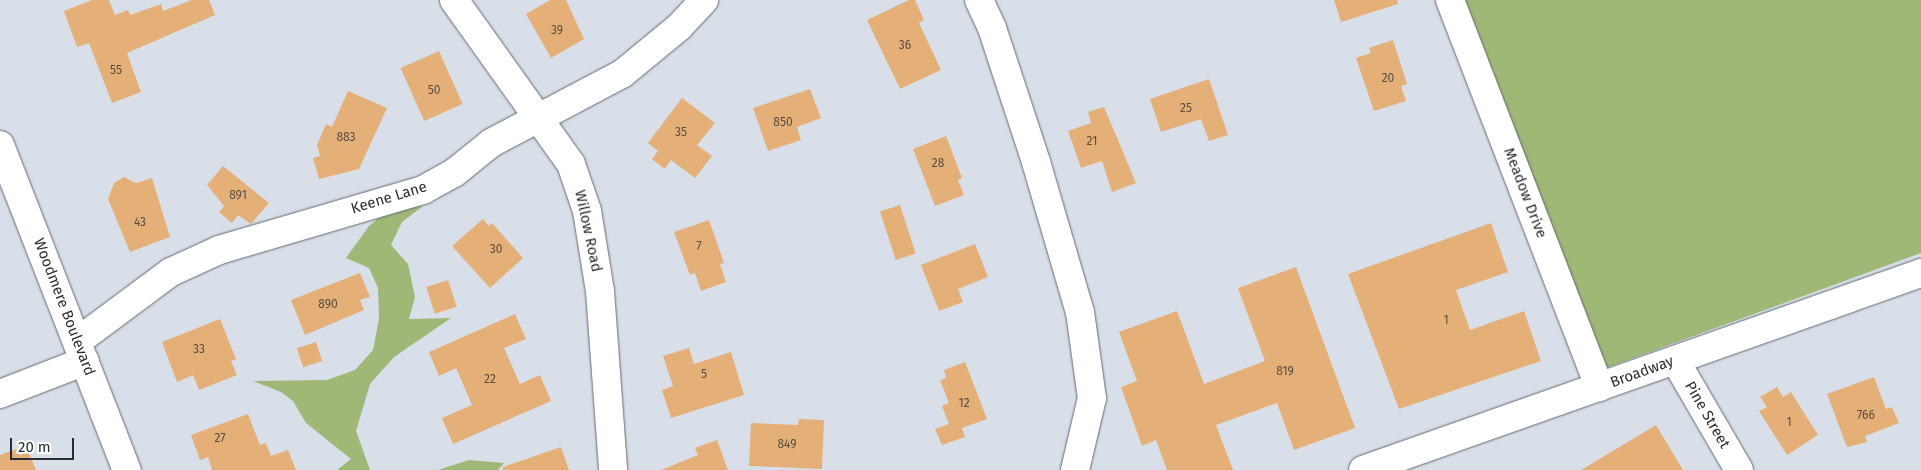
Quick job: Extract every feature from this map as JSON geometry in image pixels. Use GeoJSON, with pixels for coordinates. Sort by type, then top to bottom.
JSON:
{"type":"FeatureCollection","features":[{"type":"Feature","properties":{"kind":"street","name":"Willow Road"},"geometry":{"type":"LineString","coordinates":[[454,0],[571,164],[587,211],[600,291],[613,470]]}},
{"type":"Feature","properties":{"kind":"street","name":"Keene Lane"},"geometry":{"type":"LineString","coordinates":[[0,394],[82,351],[171,272],[255,237],[423,190],[454,173],[490,143],[622,74],[679,27],[704,0]]}},
{"type":"Feature","properties":{"kind":"street"},"geometry":{"type":"LineString","coordinates":[[979,0],[992,28],[1034,153],[1080,312],[1092,398],[1076,470]]}},
{"type":"Feature","properties":{"kind":"street","name":"Meadow Drive"},"geometry":{"type":"LineString","coordinates":[[1450,0],[1600,387]]}},
{"type":"Feature","properties":{"kind":"street","name":"Woodmere Boulevard"},"geometry":{"type":"LineString","coordinates":[[0,145],[127,470]]}},
{"type":"Feature","properties":{"kind":"street","name":"Broadway"},"geometry":{"type":"LineString","coordinates":[[1362,470],[1921,273]]}},
{"type":"Feature","properties":{"kind":"street","name":"Pine Street"},"geometry":{"type":"LineString","coordinates":[[1675,360],[1739,470]]}},
{"type":"Feature","properties":{"kind":"green space"},"geometry":{"type":"Polygon","coordinates":[[[1455,0],[1921,0],[1921,253],[1603,369],[1455,0]]]}},
{"type":"Feature","properties":{"kind":"green space"},"geometry":{"type":"Polygon","coordinates":[[[423,206],[402,222],[391,245],[408,264],[415,297],[409,319],[451,318],[394,357],[370,384],[356,431],[370,470],[337,470],[351,459],[306,423],[293,401],[281,392],[253,381],[327,380],[355,370],[373,350],[379,319],[378,288],[369,268],[346,258],[369,226],[387,211],[423,206]]]}},
{"type":"Feature","properties":{"kind":"green space"},"geometry":{"type":"Polygon","coordinates":[[[469,460],[504,463],[498,470],[438,470],[469,460]]]}},
{"type":"Feature","properties":{"kind":"building"},"geometry":{"type":"Polygon","coordinates":[[[92,0],[109,0],[115,15],[128,10],[130,15],[161,4],[163,11],[192,0],[209,0],[215,15],[127,53],[141,92],[112,103],[89,43],[77,47],[64,11],[92,0]]]}},
{"type":"Feature","properties":{"kind":"building"},"geometry":{"type":"Polygon","coordinates":[[[550,0],[566,0],[584,39],[551,58],[526,14],[550,0]]]}},
{"type":"Feature","properties":{"kind":"building"},"geometry":{"type":"Polygon","coordinates":[[[909,0],[915,0],[924,20],[919,23],[941,70],[900,89],[867,20],[909,0]]]}},
{"type":"Feature","properties":{"kind":"building"},"geometry":{"type":"Polygon","coordinates":[[[1334,0],[1397,0],[1398,4],[1341,22],[1334,0]]]}},
{"type":"Feature","properties":{"kind":"building"},"geometry":{"type":"Polygon","coordinates":[[[1393,40],[1407,84],[1401,86],[1406,101],[1374,111],[1356,58],[1371,53],[1369,48],[1393,40]]]}},
{"type":"Feature","properties":{"kind":"building"},"geometry":{"type":"Polygon","coordinates":[[[439,51],[463,104],[424,121],[401,68],[439,51]]]}},
{"type":"Feature","properties":{"kind":"building"},"geometry":{"type":"Polygon","coordinates":[[[1209,79],[1228,135],[1209,141],[1201,119],[1161,132],[1150,99],[1209,79]]]}},
{"type":"Feature","properties":{"kind":"building"},"geometry":{"type":"Polygon","coordinates":[[[810,89],[821,118],[797,127],[801,140],[768,151],[753,108],[810,89]]]}},
{"type":"Feature","properties":{"kind":"building"},"geometry":{"type":"Polygon","coordinates":[[[348,91],[387,108],[359,169],[319,179],[313,158],[320,156],[317,145],[326,124],[332,127],[348,91]]]}},
{"type":"Feature","properties":{"kind":"building"},"geometry":{"type":"Polygon","coordinates":[[[682,98],[715,123],[697,145],[712,156],[695,178],[671,160],[665,169],[652,159],[658,151],[648,143],[682,98]]]}},
{"type":"Feature","properties":{"kind":"building"},"geometry":{"type":"Polygon","coordinates":[[[1104,107],[1136,183],[1112,192],[1102,161],[1081,168],[1068,131],[1091,123],[1088,112],[1104,107]]]}},
{"type":"Feature","properties":{"kind":"building"},"geometry":{"type":"Polygon","coordinates":[[[946,136],[962,178],[958,180],[964,195],[935,206],[913,149],[946,136]]]}},
{"type":"Feature","properties":{"kind":"building"},"geometry":{"type":"Polygon","coordinates":[[[223,166],[269,203],[251,224],[238,215],[232,223],[219,212],[224,206],[207,185],[223,166]]]}},
{"type":"Feature","properties":{"kind":"building"},"geometry":{"type":"Polygon","coordinates":[[[124,177],[136,183],[152,178],[170,237],[130,252],[108,199],[114,183],[124,177]]]}},
{"type":"Feature","properties":{"kind":"building"},"geometry":{"type":"Polygon","coordinates":[[[900,205],[916,254],[896,260],[880,211],[900,205]]]}},
{"type":"Feature","properties":{"kind":"building"},"geometry":{"type":"Polygon","coordinates":[[[483,219],[489,226],[492,223],[523,258],[490,288],[452,246],[483,219]]]}},
{"type":"Feature","properties":{"kind":"building"},"geometry":{"type":"Polygon","coordinates":[[[709,220],[724,263],[720,264],[726,282],[701,291],[695,273],[690,275],[674,232],[709,220]]]}},
{"type":"Feature","properties":{"kind":"building"},"geometry":{"type":"Polygon","coordinates":[[[1491,223],[1508,272],[1456,290],[1470,330],[1524,311],[1541,361],[1399,409],[1348,274],[1491,223]]]}},
{"type":"Feature","properties":{"kind":"building"},"geometry":{"type":"Polygon","coordinates":[[[975,244],[988,277],[958,289],[963,302],[939,311],[921,265],[975,244]]]}},
{"type":"Feature","properties":{"kind":"building"},"geometry":{"type":"Polygon","coordinates":[[[1296,267],[1355,428],[1294,450],[1277,403],[1216,425],[1233,470],[1167,470],[1156,440],[1142,446],[1121,387],[1137,381],[1119,332],[1177,311],[1204,384],[1265,361],[1238,288],[1296,267]]]}},
{"type":"Feature","properties":{"kind":"building"},"geometry":{"type":"Polygon","coordinates":[[[360,273],[370,297],[360,300],[364,310],[305,335],[291,300],[360,273]]]}},
{"type":"Feature","properties":{"kind":"building"},"geometry":{"type":"Polygon","coordinates":[[[448,280],[457,307],[435,314],[426,287],[448,280]]]}},
{"type":"Feature","properties":{"kind":"building"},"geometry":{"type":"Polygon","coordinates":[[[515,314],[526,339],[504,348],[520,384],[540,375],[551,401],[453,444],[442,418],[472,405],[456,368],[439,376],[429,352],[515,314]]]}},
{"type":"Feature","properties":{"kind":"building"},"geometry":{"type":"Polygon","coordinates":[[[220,319],[236,359],[231,361],[237,375],[199,390],[193,375],[177,382],[162,342],[220,319]]]}},
{"type":"Feature","properties":{"kind":"building"},"geometry":{"type":"Polygon","coordinates":[[[316,342],[322,361],[303,367],[297,348],[316,342]]]}},
{"type":"Feature","properties":{"kind":"building"},"geometry":{"type":"Polygon","coordinates":[[[689,348],[694,364],[731,352],[744,395],[671,418],[662,390],[673,386],[663,356],[689,348]]]}},
{"type":"Feature","properties":{"kind":"building"},"geometry":{"type":"Polygon","coordinates":[[[965,362],[987,419],[962,428],[965,437],[942,445],[935,429],[949,424],[942,406],[949,403],[940,380],[946,378],[944,370],[965,362]]]}},
{"type":"Feature","properties":{"kind":"building"},"geometry":{"type":"Polygon","coordinates":[[[1874,377],[1886,409],[1892,407],[1899,423],[1865,436],[1867,442],[1847,447],[1827,394],[1874,377]]]}},
{"type":"Feature","properties":{"kind":"building"},"geometry":{"type":"Polygon","coordinates":[[[1777,387],[1783,397],[1791,392],[1818,435],[1787,455],[1759,411],[1767,407],[1760,397],[1777,387]]]}},
{"type":"Feature","properties":{"kind":"building"},"geometry":{"type":"Polygon","coordinates":[[[248,414],[260,445],[266,443],[271,456],[288,450],[296,470],[212,470],[208,457],[200,460],[191,435],[248,414]]]}},
{"type":"Feature","properties":{"kind":"building"},"geometry":{"type":"Polygon","coordinates":[[[799,419],[824,420],[822,469],[749,466],[751,423],[798,425],[799,419]]]}},
{"type":"Feature","properties":{"kind":"building"},"geometry":{"type":"Polygon","coordinates":[[[1656,425],[1683,470],[1581,470],[1656,425]]]}},
{"type":"Feature","properties":{"kind":"building"},"geometry":{"type":"Polygon","coordinates":[[[717,440],[728,470],[661,470],[698,455],[695,448],[717,440]]]}},
{"type":"Feature","properties":{"kind":"building"},"geometry":{"type":"Polygon","coordinates":[[[561,447],[569,470],[503,470],[503,467],[561,447]]]}},
{"type":"Feature","properties":{"kind":"building"},"geometry":{"type":"Polygon","coordinates":[[[17,449],[20,455],[28,451],[36,470],[0,470],[0,455],[17,449]]]}}]}
